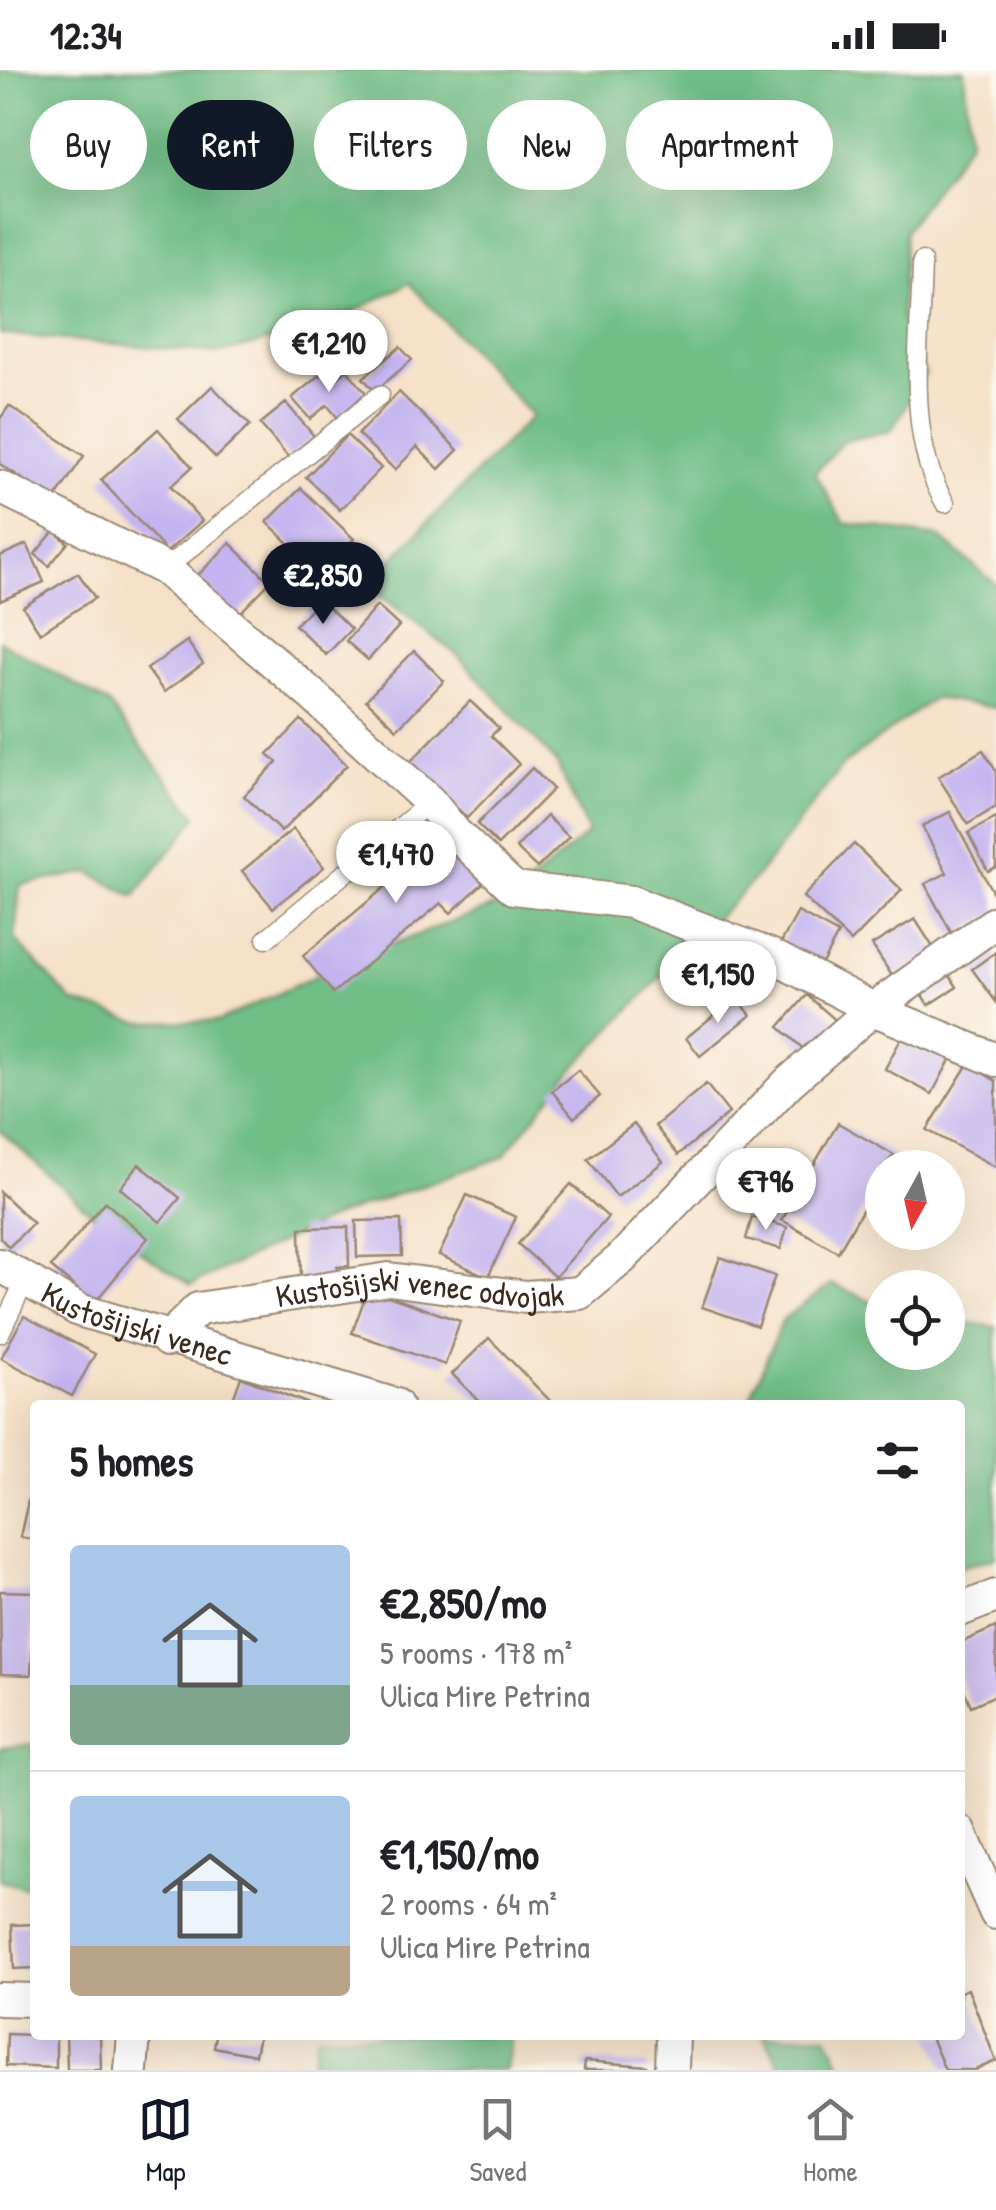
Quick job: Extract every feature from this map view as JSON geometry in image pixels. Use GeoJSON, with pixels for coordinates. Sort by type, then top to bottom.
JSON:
{"type":"FeatureCollection","features":[{"type":"Feature","properties":{"kind":"street"},"geometry":{"type":"LineString","coordinates":[[0,487],[165,568],[430,802],[456,834],[514,888],[630,902],[770,955],[872,1009],[996,1060]]}},
{"type":"Feature","properties":{"kind":"street","name":"Kustošijski venec odvojak"},"geometry":{"type":"LineString","coordinates":[[167,1340],[198,1309],[389,1278],[526,1296],[580,1293],[622,1259],[788,1083],[872,1009],[996,922]]}},
{"type":"Feature","properties":{"kind":"street","name":"Kustošijski venec"},"geometry":{"type":"LineString","coordinates":[[12,1273],[80,1310],[167,1340],[382,1400]]}},
{"type":"Feature","properties":{"kind":"street"},"geometry":{"type":"LineString","coordinates":[[965,1608],[996,1596]]}},
{"type":"Feature","properties":{"kind":"street"},"geometry":{"type":"LineString","coordinates":[[965,1843],[996,1913]]}},
{"type":"Feature","properties":{"kind":"street"},"geometry":{"type":"LineString","coordinates":[[0,1999],[30,2000]]}},
{"type":"Feature","properties":{"kind":"street"},"geometry":{"type":"LineString","coordinates":[[131,2070],[134,2040]]}},
{"type":"Feature","properties":{"kind":"street"},"geometry":{"type":"LineString","coordinates":[[672,2070],[673,2040]]}},
{"type":"Feature","properties":{"kind":"lane"},"geometry":{"type":"LineString","coordinates":[[922,261],[920,396],[926,472],[944,503]]}},
{"type":"Feature","properties":{"kind":"lane"},"geometry":{"type":"LineString","coordinates":[[165,568],[380,396]]}},
{"type":"Feature","properties":{"kind":"lane"},"geometry":{"type":"LineString","coordinates":[[266,938],[430,802]]}},
{"type":"Feature","properties":{"kind":"lane"},"geometry":{"type":"LineString","coordinates":[[0,1333],[12,1273]]}},
{"type":"Feature","properties":{"kind":"green space"},"geometry":{"type":"Polygon","coordinates":[[[0,70],[964,70],[970,140],[905,230],[901,316],[925,374],[891,431],[843,441],[815,473],[844,523],[939,537],[996,584],[996,708],[934,698],[844,764],[758,875],[572,1070],[503,1157],[338,1215],[191,1285],[115,1234],[0,1131],[0,641],[107,703],[197,817],[134,897],[89,872],[20,885],[15,939],[73,1002],[140,1022],[219,1021],[352,959],[509,901],[588,833],[556,762],[457,655],[367,585],[532,416],[409,283],[320,329],[220,353],[0,334],[0,70]]]}},
{"type":"Feature","properties":{"kind":"green space"},"geometry":{"type":"Polygon","coordinates":[[[832,1284],[865,1299],[865,1370],[965,1370],[965,1322],[996,1327],[996,1557],[965,1566],[965,1400],[749,1400],[783,1319],[832,1284]]]}},
{"type":"Feature","properties":{"kind":"green space"},"geometry":{"type":"Polygon","coordinates":[[[30,1745],[30,1889],[0,1881],[0,1748],[30,1745]]]}},
{"type":"Feature","properties":{"kind":"green space"},"geometry":{"type":"Polygon","coordinates":[[[316,2040],[511,2040],[506,2070],[309,2070],[316,2040]]]}},
{"type":"Feature","properties":{"kind":"green space"},"geometry":{"type":"Polygon","coordinates":[[[767,2040],[829,2040],[844,2070],[783,2070],[767,2040]]]}},
{"type":"Feature","properties":{"kind":"building"},"geometry":{"type":"Polygon","coordinates":[[[400,347],[412,360],[375,391],[363,378],[400,347]]]}},
{"type":"Feature","properties":{"kind":"building"},"geometry":{"type":"Polygon","coordinates":[[[347,370],[366,393],[338,418],[327,405],[310,419],[292,398],[322,373],[331,384],[347,370]]]}},
{"type":"Feature","properties":{"kind":"building"},"geometry":{"type":"Polygon","coordinates":[[[212,386],[250,425],[216,458],[178,419],[212,386]]]}},
{"type":"Feature","properties":{"kind":"building"},"geometry":{"type":"Polygon","coordinates":[[[399,392],[458,450],[439,469],[417,447],[395,470],[358,434],[399,392]]]}},
{"type":"Feature","properties":{"kind":"building"},"geometry":{"type":"Polygon","coordinates":[[[286,403],[314,436],[289,458],[260,424],[286,403]]]}},
{"type":"Feature","properties":{"kind":"building"},"geometry":{"type":"Polygon","coordinates":[[[9,406],[84,456],[54,500],[0,464],[0,419],[9,406]]]}},
{"type":"Feature","properties":{"kind":"building"},"geometry":{"type":"Polygon","coordinates":[[[158,429],[192,467],[171,486],[202,521],[167,552],[101,480],[158,429]]]}},
{"type":"Feature","properties":{"kind":"building"},"geometry":{"type":"Polygon","coordinates":[[[347,435],[381,468],[340,510],[306,477],[347,435]]]}},
{"type":"Feature","properties":{"kind":"building"},"geometry":{"type":"Polygon","coordinates":[[[301,488],[354,539],[320,573],[267,522],[301,488]]]}},
{"type":"Feature","properties":{"kind":"building"},"geometry":{"type":"Polygon","coordinates":[[[54,531],[68,543],[49,566],[35,554],[54,531]]]}},
{"type":"Feature","properties":{"kind":"building"},"geometry":{"type":"Polygon","coordinates":[[[230,543],[270,582],[236,617],[196,577],[230,543]]]}},
{"type":"Feature","properties":{"kind":"building"},"geometry":{"type":"Polygon","coordinates":[[[27,544],[44,582],[0,601],[0,556],[27,544]]]}},
{"type":"Feature","properties":{"kind":"building"},"geometry":{"type":"Polygon","coordinates":[[[78,573],[95,598],[40,633],[23,607],[78,573]]]}},
{"type":"Feature","properties":{"kind":"building"},"geometry":{"type":"Polygon","coordinates":[[[320,599],[351,629],[326,655],[295,625],[320,599]]]}},
{"type":"Feature","properties":{"kind":"building"},"geometry":{"type":"Polygon","coordinates":[[[377,606],[399,626],[368,660],[346,641],[377,606]]]}},
{"type":"Feature","properties":{"kind":"building"},"geometry":{"type":"Polygon","coordinates":[[[187,641],[203,664],[164,692],[147,669],[187,641]]]}},
{"type":"Feature","properties":{"kind":"building"},"geometry":{"type":"Polygon","coordinates":[[[414,651],[444,681],[397,729],[366,700],[414,651]]]}},
{"type":"Feature","properties":{"kind":"building"},"geometry":{"type":"Polygon","coordinates":[[[470,701],[499,728],[491,736],[519,764],[467,818],[410,762],[470,701]]]}},
{"type":"Feature","properties":{"kind":"building"},"geometry":{"type":"Polygon","coordinates":[[[301,720],[347,765],[281,832],[244,796],[277,762],[268,754],[301,720]]]}},
{"type":"Feature","properties":{"kind":"building"},"geometry":{"type":"Polygon","coordinates":[[[983,750],[996,771],[996,807],[968,824],[938,777],[983,750]]]}},
{"type":"Feature","properties":{"kind":"building"},"geometry":{"type":"Polygon","coordinates":[[[532,768],[553,789],[498,845],[477,824],[532,768]]]}},
{"type":"Feature","properties":{"kind":"building"},"geometry":{"type":"Polygon","coordinates":[[[950,812],[996,899],[996,913],[953,936],[925,884],[947,873],[922,826],[950,812]]]}},
{"type":"Feature","properties":{"kind":"building"},"geometry":{"type":"Polygon","coordinates":[[[421,816],[483,883],[451,913],[441,903],[333,993],[303,956],[415,862],[395,840],[421,816]]]}},
{"type":"Feature","properties":{"kind":"building"},"geometry":{"type":"Polygon","coordinates":[[[547,816],[569,837],[537,868],[516,848],[547,816]]]}},
{"type":"Feature","properties":{"kind":"building"},"geometry":{"type":"Polygon","coordinates":[[[996,818],[996,867],[988,871],[968,833],[996,818]]]}},
{"type":"Feature","properties":{"kind":"building"},"geometry":{"type":"Polygon","coordinates":[[[293,829],[324,867],[273,908],[242,871],[293,829]]]}},
{"type":"Feature","properties":{"kind":"building"},"geometry":{"type":"Polygon","coordinates":[[[854,844],[902,890],[851,942],[803,897],[854,844]]]}},
{"type":"Feature","properties":{"kind":"building"},"geometry":{"type":"Polygon","coordinates":[[[798,912],[838,934],[819,969],[778,948],[798,912]]]}},
{"type":"Feature","properties":{"kind":"building"},"geometry":{"type":"Polygon","coordinates":[[[915,919],[938,955],[896,982],[872,945],[915,919]]]}},
{"type":"Feature","properties":{"kind":"building"},"geometry":{"type":"Polygon","coordinates":[[[996,952],[996,1002],[972,969],[996,952]]]}},
{"type":"Feature","properties":{"kind":"building"},"geometry":{"type":"Polygon","coordinates":[[[949,974],[957,987],[929,1005],[920,992],[949,974]]]}},
{"type":"Feature","properties":{"kind":"building"},"geometry":{"type":"Polygon","coordinates":[[[807,995],[839,1023],[810,1055],[779,1027],[807,995]]]}},
{"type":"Feature","properties":{"kind":"building"},"geometry":{"type":"Polygon","coordinates":[[[736,997],[751,1015],[700,1056],[686,1038],[736,997]]]}},
{"type":"Feature","properties":{"kind":"building"},"geometry":{"type":"Polygon","coordinates":[[[904,1033],[951,1058],[932,1094],[885,1069],[904,1033]]]}},
{"type":"Feature","properties":{"kind":"building"},"geometry":{"type":"Polygon","coordinates":[[[968,1064],[996,1081],[996,1167],[927,1130],[968,1064]]]}},
{"type":"Feature","properties":{"kind":"building"},"geometry":{"type":"Polygon","coordinates":[[[578,1070],[600,1096],[574,1118],[552,1091],[578,1070]]]}},
{"type":"Feature","properties":{"kind":"building"},"geometry":{"type":"Polygon","coordinates":[[[706,1084],[729,1113],[678,1155],[655,1126],[706,1084]]]}},
{"type":"Feature","properties":{"kind":"building"},"geometry":{"type":"Polygon","coordinates":[[[838,1123],[885,1150],[865,1150],[865,1205],[838,1252],[782,1220],[838,1123]]]}},
{"type":"Feature","properties":{"kind":"building"},"geometry":{"type":"Polygon","coordinates":[[[634,1124],[663,1162],[617,1197],[588,1159],[634,1124]]]}},
{"type":"Feature","properties":{"kind":"building"},"geometry":{"type":"Polygon","coordinates":[[[139,1164],[180,1198],[160,1222],[120,1188],[139,1164]]]}},
{"type":"Feature","properties":{"kind":"building"},"geometry":{"type":"Polygon","coordinates":[[[571,1184],[608,1217],[555,1277],[518,1244],[571,1184]]]}},
{"type":"Feature","properties":{"kind":"building"},"geometry":{"type":"Polygon","coordinates":[[[0,1192],[33,1223],[9,1247],[0,1238],[0,1192]]]}},
{"type":"Feature","properties":{"kind":"building"},"geometry":{"type":"Polygon","coordinates":[[[467,1195],[516,1217],[488,1277],[439,1255],[467,1195]]]}},
{"type":"Feature","properties":{"kind":"building"},"geometry":{"type":"Polygon","coordinates":[[[105,1202],[148,1238],[94,1303],[51,1267],[105,1202]]]}},
{"type":"Feature","properties":{"kind":"building"},"geometry":{"type":"Polygon","coordinates":[[[752,1217],[787,1227],[781,1249],[746,1239],[752,1217]]]}},
{"type":"Feature","properties":{"kind":"building"},"geometry":{"type":"Polygon","coordinates":[[[401,1220],[402,1256],[357,1257],[356,1221],[401,1220]]]}},
{"type":"Feature","properties":{"kind":"building"},"geometry":{"type":"Polygon","coordinates":[[[348,1227],[349,1266],[337,1267],[337,1281],[301,1283],[300,1228],[348,1227]]]}},
{"type":"Feature","properties":{"kind":"building"},"geometry":{"type":"Polygon","coordinates":[[[720,1257],[775,1276],[757,1326],[702,1307],[720,1257]]]}},
{"type":"Feature","properties":{"kind":"building"},"geometry":{"type":"Polygon","coordinates":[[[368,1289],[460,1321],[445,1365],[352,1333],[368,1289]]]}},
{"type":"Feature","properties":{"kind":"building"},"geometry":{"type":"Polygon","coordinates":[[[24,1316],[95,1354],[72,1396],[1,1358],[24,1316]]]}},
{"type":"Feature","properties":{"kind":"building"},"geometry":{"type":"Polygon","coordinates":[[[489,1338],[549,1400],[478,1400],[452,1374],[489,1338]]]}},
{"type":"Feature","properties":{"kind":"building"},"geometry":{"type":"Polygon","coordinates":[[[241,1377],[298,1400],[233,1400],[241,1377]]]}},
{"type":"Feature","properties":{"kind":"building"},"geometry":{"type":"Polygon","coordinates":[[[28,1501],[30,1539],[20,1537],[28,1501]]]}},
{"type":"Feature","properties":{"kind":"building"},"geometry":{"type":"Polygon","coordinates":[[[0,1591],[30,1592],[30,1675],[1,1674],[0,1591]]]}},
{"type":"Feature","properties":{"kind":"building"},"geometry":{"type":"Polygon","coordinates":[[[996,1627],[996,1695],[971,1706],[965,1692],[965,1641],[996,1627]]]}},
{"type":"Feature","properties":{"kind":"building"},"geometry":{"type":"Polygon","coordinates":[[[30,1924],[30,1968],[14,1969],[12,1925],[30,1924]]]}},
{"type":"Feature","properties":{"kind":"building"},"geometry":{"type":"Polygon","coordinates":[[[968,1989],[996,2061],[975,2070],[945,2070],[932,2040],[965,2040],[968,1989]]]}},
{"type":"Feature","properties":{"kind":"building"},"geometry":{"type":"Polygon","coordinates":[[[7,2034],[30,2035],[30,2040],[56,2040],[56,2068],[6,2066],[7,2034]]]}},
{"type":"Feature","properties":{"kind":"building"},"geometry":{"type":"Polygon","coordinates":[[[66,2040],[100,2040],[101,2070],[67,2070],[66,2040]]]}},
{"type":"Feature","properties":{"kind":"building"},"geometry":{"type":"Polygon","coordinates":[[[215,2040],[258,2040],[255,2055],[214,2047],[215,2040]]]}},
{"type":"Feature","properties":{"kind":"building"},"geometry":{"type":"Polygon","coordinates":[[[585,2061],[647,2066],[647,2070],[584,2070],[585,2061]]]}}]}
